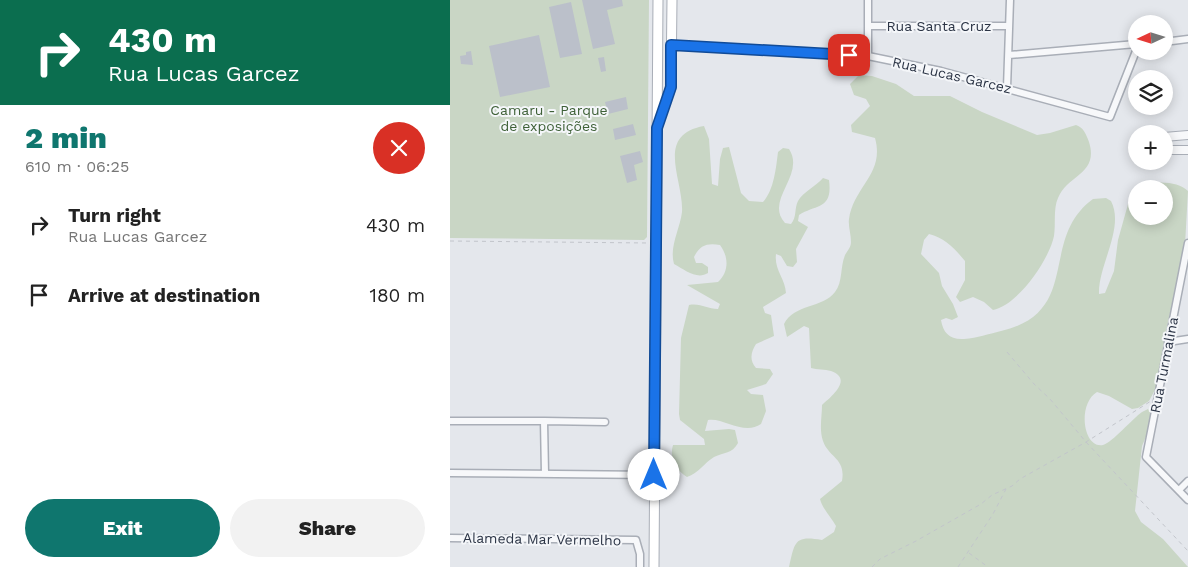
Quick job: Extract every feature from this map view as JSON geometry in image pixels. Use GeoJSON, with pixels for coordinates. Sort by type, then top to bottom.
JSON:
{"type":"FeatureCollection","features":[{"type":"Feature","properties":{"kind":"main road"},"geometry":{"type":"LineString","coordinates":[[654,567],[658,0]]}},
{"type":"Feature","properties":{"kind":"main road"},"geometry":{"type":"LineString","coordinates":[[657,128],[671,87],[672,0]]}},
{"type":"Feature","properties":{"kind":"street"},"geometry":{"type":"LineString","coordinates":[[868,0],[868,56]]}},
{"type":"Feature","properties":{"kind":"street"},"geometry":{"type":"LineString","coordinates":[[1007,88],[1010,0]]}},
{"type":"Feature","properties":{"kind":"street","name":"Rua Santa Cruz"},"geometry":{"type":"LineString","coordinates":[[868,26],[1009,26]]}},
{"type":"Feature","properties":{"kind":"street"},"geometry":{"type":"LineString","coordinates":[[1173,41],[1188,40]]}},
{"type":"Feature","properties":{"kind":"street","name":"Rua Lucas Garcez"},"geometry":{"type":"LineString","coordinates":[[671,45],[868,56],[941,71],[1110,117],[1132,60]]}},
{"type":"Feature","properties":{"kind":"street"},"geometry":{"type":"LineString","coordinates":[[1009,54],[1128,45]]}},
{"type":"Feature","properties":{"kind":"street"},"geometry":{"type":"LineString","coordinates":[[1173,137],[1188,135]]}},
{"type":"Feature","properties":{"kind":"street"},"geometry":{"type":"LineString","coordinates":[[1173,150],[1188,150]]}},
{"type":"Feature","properties":{"kind":"street","name":"Rua Turmalina"},"geometry":{"type":"LineString","coordinates":[[1179,490],[1146,457],[1168,342],[1185,277],[1188,243]]}},
{"type":"Feature","properties":{"kind":"street"},"geometry":{"type":"LineString","coordinates":[[1168,342],[1188,339]]}},
{"type":"Feature","properties":{"kind":"street"},"geometry":{"type":"LineString","coordinates":[[450,421],[605,422]]}},
{"type":"Feature","properties":{"kind":"street"},"geometry":{"type":"LineString","coordinates":[[544,421],[545,474]]}},
{"type":"Feature","properties":{"kind":"street"},"geometry":{"type":"LineString","coordinates":[[450,473],[654,475]]}},
{"type":"Feature","properties":{"kind":"street"},"geometry":{"type":"LineString","coordinates":[[1188,481],[1179,490],[1188,500]]}},
{"type":"Feature","properties":{"kind":"street","name":"Alameda Mar Vermelho"},"geometry":{"type":"LineString","coordinates":[[450,538],[636,540],[640,554],[640,567]]}},
{"type":"Feature","properties":{"kind":"path"},"geometry":{"type":"LineString","coordinates":[[450,241],[655,243]]}},
{"type":"Feature","properties":{"kind":"path"},"geometry":{"type":"LineString","coordinates":[[1007,352],[1064,417],[1069,420],[1086,442],[1188,551]]}},
{"type":"Feature","properties":{"kind":"path"},"geometry":{"type":"LineString","coordinates":[[872,567],[880,559],[916,541],[1006,489],[1086,442],[1158,396]]}},
{"type":"Feature","properties":{"kind":"path"},"geometry":{"type":"LineString","coordinates":[[958,567],[993,514],[1006,489]]}},
{"type":"Feature","properties":{"kind":"path"},"geometry":{"type":"LineString","coordinates":[[968,553],[988,567]]}},
{"type":"Feature","properties":{"kind":"green space","name":"Camaru - Parque de exposições"},"geometry":{"type":"Polygon","coordinates":[[[450,0],[649,0],[647,237],[644,240],[450,238],[450,0]]]}},
{"type":"Feature","properties":{"kind":"green space"},"geometry":{"type":"Polygon","coordinates":[[[859,75],[872,76],[896,84],[914,96],[950,96],[982,112],[1037,135],[1076,125],[1086,134],[1091,153],[1090,161],[1081,173],[1068,184],[1058,198],[1054,236],[1046,257],[1022,291],[1003,306],[993,310],[984,302],[973,297],[960,302],[956,297],[965,280],[965,261],[940,238],[929,234],[924,240],[921,254],[939,273],[942,286],[953,304],[958,317],[952,320],[946,318],[941,320],[943,329],[951,337],[959,339],[974,338],[1001,331],[1026,322],[1042,308],[1052,291],[1067,234],[1077,215],[1093,199],[1106,198],[1111,201],[1115,223],[1100,283],[1099,294],[1105,293],[1114,271],[1118,240],[1128,204],[1128,225],[1173,225],[1173,184],[1188,191],[1185,245],[1166,331],[1156,388],[1149,401],[1138,408],[1132,409],[1109,396],[1097,392],[1087,406],[1085,424],[1091,440],[1096,444],[1103,445],[1112,440],[1142,412],[1148,409],[1152,414],[1150,427],[1142,446],[1135,511],[1141,522],[1163,539],[1188,567],[789,567],[797,542],[806,539],[822,540],[834,532],[836,526],[820,499],[842,481],[842,467],[826,447],[821,432],[822,405],[838,388],[840,379],[838,374],[831,371],[811,368],[809,328],[804,326],[787,337],[784,324],[794,313],[823,301],[830,297],[838,288],[843,260],[851,244],[849,219],[852,208],[876,161],[875,138],[852,132],[851,125],[870,106],[866,99],[854,95],[850,84],[859,75]]]}},
{"type":"Feature","properties":{"kind":"green space"},"geometry":{"type":"Polygon","coordinates":[[[704,126],[709,139],[712,184],[718,186],[720,159],[723,148],[729,147],[741,193],[749,201],[763,202],[767,197],[772,185],[778,152],[783,148],[789,149],[793,159],[793,168],[779,205],[780,214],[785,223],[791,224],[800,198],[823,178],[829,180],[830,190],[826,201],[822,205],[799,215],[798,221],[808,227],[796,249],[797,262],[793,267],[787,266],[781,256],[776,254],[778,269],[786,293],[763,307],[765,313],[771,315],[774,336],[756,344],[752,356],[752,362],[756,368],[770,369],[773,374],[766,384],[747,390],[751,394],[763,395],[766,411],[761,424],[748,428],[708,420],[705,431],[735,430],[738,443],[730,451],[714,457],[695,473],[687,477],[674,463],[673,445],[705,445],[704,439],[680,420],[681,338],[689,305],[718,309],[720,304],[687,285],[718,282],[726,269],[725,254],[720,245],[711,244],[704,246],[694,257],[696,263],[702,263],[708,267],[708,273],[704,275],[695,275],[674,264],[673,258],[674,245],[682,212],[675,160],[676,149],[680,139],[689,131],[704,126]]]}},
{"type":"Feature","properties":{"kind":"building"},"geometry":{"type":"Polygon","coordinates":[[[582,0],[622,0],[623,6],[607,10],[615,44],[593,49],[582,0]]]}},
{"type":"Feature","properties":{"kind":"building"},"geometry":{"type":"Polygon","coordinates":[[[571,2],[582,54],[560,58],[549,7],[571,2]]]}},
{"type":"Feature","properties":{"kind":"building"},"geometry":{"type":"Polygon","coordinates":[[[539,35],[550,87],[500,97],[489,46],[539,35]]]}},
{"type":"Feature","properties":{"kind":"building"},"geometry":{"type":"Polygon","coordinates":[[[471,51],[473,65],[461,64],[460,56],[466,55],[466,52],[471,51]]]}},
{"type":"Feature","properties":{"kind":"building"},"geometry":{"type":"Polygon","coordinates":[[[604,57],[606,71],[601,72],[598,58],[604,57]]]}},
{"type":"Feature","properties":{"kind":"building"},"geometry":{"type":"Polygon","coordinates":[[[626,97],[628,109],[608,114],[605,102],[626,97]]]}},
{"type":"Feature","properties":{"kind":"building"},"geometry":{"type":"Polygon","coordinates":[[[633,124],[636,135],[615,140],[613,129],[633,124]]]}},
{"type":"Feature","properties":{"kind":"building"},"geometry":{"type":"Polygon","coordinates":[[[640,151],[643,162],[634,165],[637,180],[627,183],[620,156],[640,151]]]}},
{"type":"Feature","properties":{"kind":"route"},"geometry":{"type":"LineString","coordinates":[[654,475],[657,128],[671,87],[671,45],[736,47],[772,52],[849,55]]}}]}
